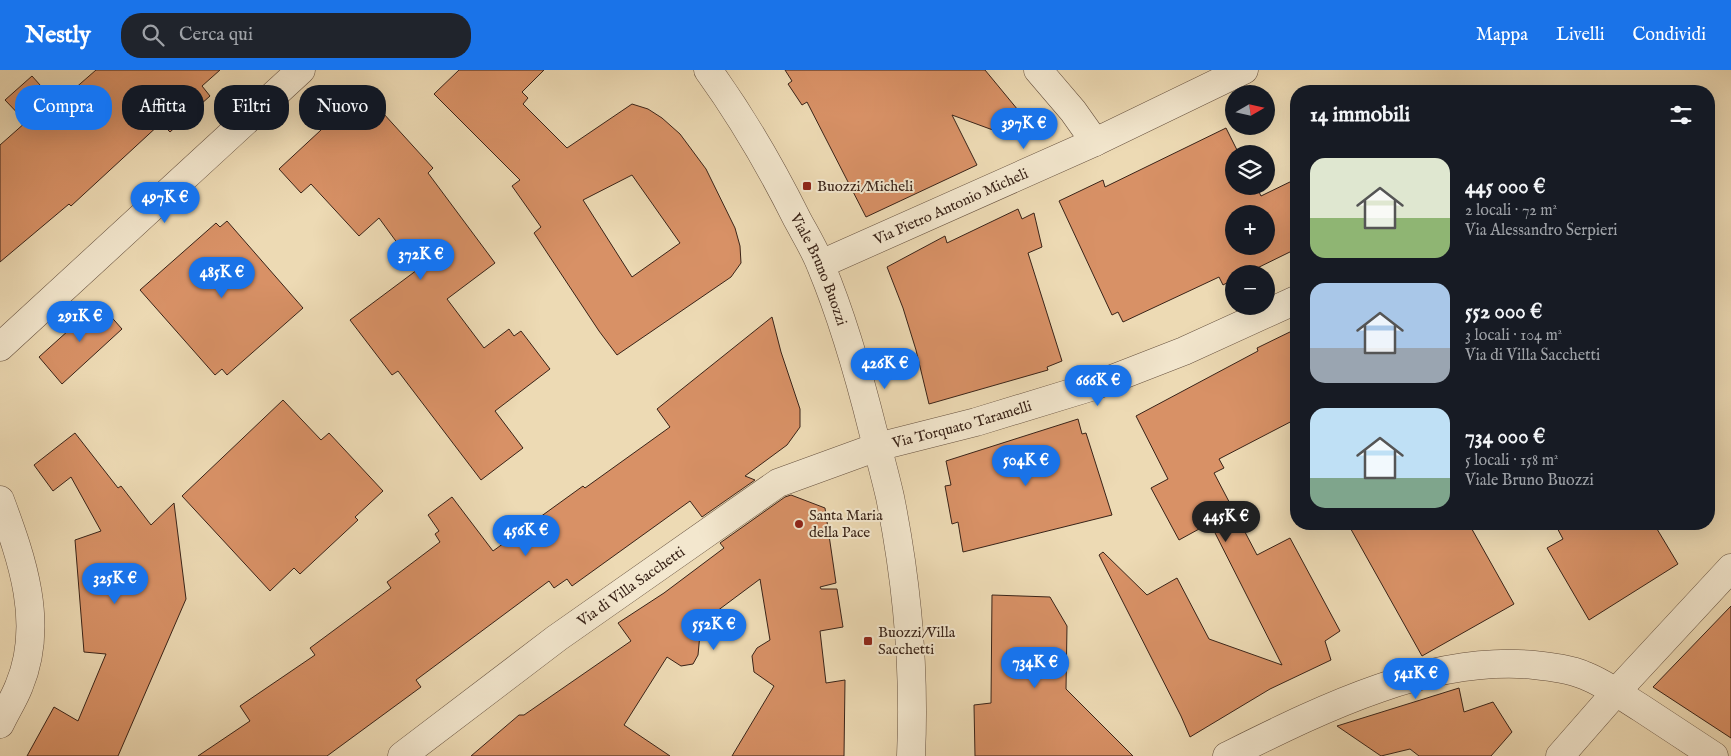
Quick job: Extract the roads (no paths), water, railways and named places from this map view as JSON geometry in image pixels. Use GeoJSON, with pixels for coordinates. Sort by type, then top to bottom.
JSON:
{"type":"FeatureCollection","features":[{"type":"Feature","properties":{"kind":"street"},"geometry":{"type":"LineString","coordinates":[[0,347],[301,70]]}},
{"type":"Feature","properties":{"kind":"street","name":"Viale Bruno Buozzi"},"geometry":{"type":"LineString","coordinates":[[708,70],[752,137],[821,264],[860,379],[890,495],[904,584],[912,698],[911,756]]}},
{"type":"Feature","properties":{"kind":"street"},"geometry":{"type":"LineString","coordinates":[[1038,70],[1095,142]]}},
{"type":"Feature","properties":{"kind":"street","name":"Via Pietro Antonio Micheli"},"geometry":{"type":"LineString","coordinates":[[821,264],[1095,142],[1244,70]]}},
{"type":"Feature","properties":{"kind":"street","name":"Via Torquato Taramelli"},"geometry":{"type":"LineString","coordinates":[[877,447],[992,417],[1102,383],[1184,351],[1290,303]]}},
{"type":"Feature","properties":{"kind":"street","name":"Via di Villa Sacchetti"},"geometry":{"type":"LineString","coordinates":[[402,756],[557,638],[778,483],[877,447]]}},
{"type":"Feature","properties":{"kind":"street"},"geometry":{"type":"LineString","coordinates":[[0,500],[24,569],[29,594],[30,636],[20,686],[0,724]]}},
{"type":"Feature","properties":{"kind":"street"},"geometry":{"type":"LineString","coordinates":[[1560,756],[1616,692],[1731,568]]}},
{"type":"Feature","properties":{"kind":"street"},"geometry":{"type":"LineString","coordinates":[[1227,756],[1285,728],[1371,692],[1439,672],[1472,666],[1511,663],[1557,668],[1586,676],[1616,692],[1714,756]]}},
{"type":"Feature","properties":{"kind":"place","name":"Buozzi/Micheli"},"geometry":{"type":"Point","coordinates":[807,186]}},
{"type":"Feature","properties":{"kind":"place","name":"Santa Maria della Pace"},"geometry":{"type":"Point","coordinates":[799,524]}},
{"type":"Feature","properties":{"kind":"place","name":"Buozzi/Villa Sacchetti"},"geometry":{"type":"Point","coordinates":[868,641]}}]}
